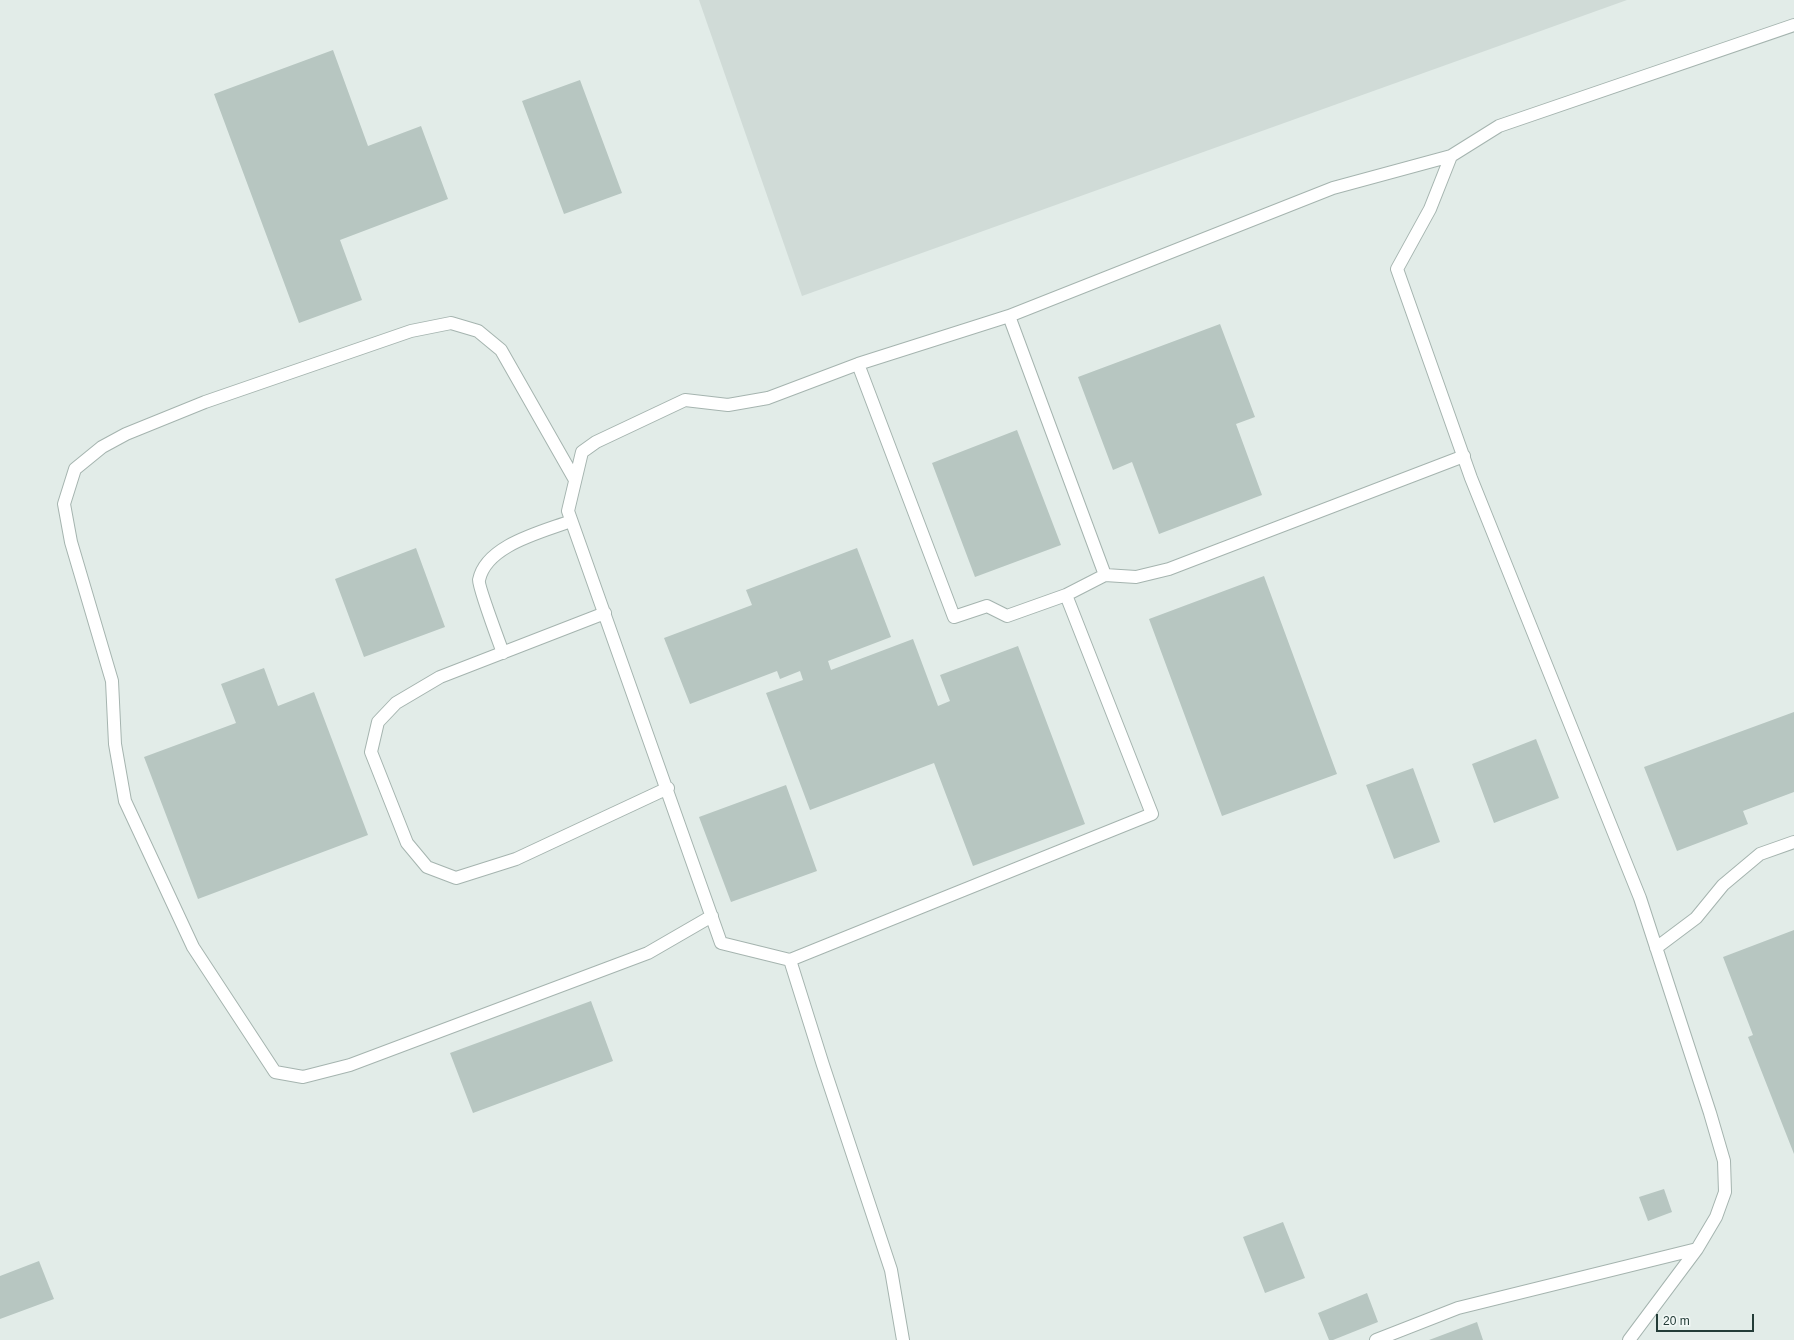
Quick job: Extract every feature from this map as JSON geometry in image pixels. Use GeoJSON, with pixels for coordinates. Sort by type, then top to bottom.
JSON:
{"type":"FeatureCollection","features":[{"type":"Feature","properties":{"kind":"lane"},"geometry":{"type":"LineString","coordinates":[[1066,595],[1152,814],[790,960],[721,943],[668,788],[568,511],[582,452],[596,442],[685,400],[728,405],[768,398],[858,364],[1009,316],[1333,188],[1451,156],[1499,126],[1794,25]]}},
{"type":"Feature","properties":{"kind":"lane"},"geometry":{"type":"LineString","coordinates":[[1451,156],[1430,209],[1397,269],[1464,456],[1640,898],[1710,1113],[1724,1161],[1725,1192],[1716,1217],[1697,1249],[1629,1340]]}},
{"type":"Feature","properties":{"kind":"lane"},"geometry":{"type":"LineString","coordinates":[[1009,316],[1105,575]]}},
{"type":"Feature","properties":{"kind":"lane"},"geometry":{"type":"LineString","coordinates":[[575,480],[501,350],[478,331],[451,323],[411,331],[205,402],[126,434],[102,447],[75,469],[64,504],[71,542],[112,681],[115,744],[125,801],[193,947],[275,1072],[303,1077],[350,1066],[648,953],[712,916]]}},
{"type":"Feature","properties":{"kind":"lane"},"geometry":{"type":"LineString","coordinates":[[858,364],[954,617],[987,606],[1007,616],[1066,595],[1105,575],[1136,578],[1169,569],[1464,456]]}},
{"type":"Feature","properties":{"kind":"lane"},"geometry":{"type":"LineString","coordinates":[[503,652],[479,581],[486,562],[511,544],[571,521]]}},
{"type":"Feature","properties":{"kind":"lane"},"geometry":{"type":"LineString","coordinates":[[605,613],[440,677],[396,703],[378,722],[371,752],[407,843],[427,867],[456,878],[516,859],[668,788]]}},
{"type":"Feature","properties":{"kind":"lane"},"geometry":{"type":"LineString","coordinates":[[1656,948],[1696,918],[1723,885],[1760,854],[1794,842]]}},
{"type":"Feature","properties":{"kind":"lane"},"geometry":{"type":"LineString","coordinates":[[790,960],[891,1270],[903,1340]]}},
{"type":"Feature","properties":{"kind":"lane"},"geometry":{"type":"LineString","coordinates":[[1376,1340],[1458,1308],[1697,1249]]}},
{"type":"Feature","properties":{"kind":"shaded area"},"geometry":{"type":"Polygon","coordinates":[[[699,0],[1627,0],[802,296],[699,0]]]}},
{"type":"Feature","properties":{"kind":"building"},"geometry":{"type":"Polygon","coordinates":[[[333,50],[368,146],[421,126],[448,199],[340,240],[362,300],[299,323],[214,94],[333,50]]]}},
{"type":"Feature","properties":{"kind":"building"},"geometry":{"type":"Polygon","coordinates":[[[580,80],[622,193],[564,214],[522,101],[580,80]]]}},
{"type":"Feature","properties":{"kind":"building"},"geometry":{"type":"Polygon","coordinates":[[[1220,324],[1255,417],[1236,424],[1262,495],[1159,534],[1132,462],[1113,470],[1078,377],[1220,324]]]}},
{"type":"Feature","properties":{"kind":"building"},"geometry":{"type":"Polygon","coordinates":[[[1017,430],[1061,545],[975,577],[932,463],[1017,430]]]}},
{"type":"Feature","properties":{"kind":"building"},"geometry":{"type":"Polygon","coordinates":[[[416,548],[445,627],[364,657],[335,579],[416,548]]]}},
{"type":"Feature","properties":{"kind":"building"},"geometry":{"type":"Polygon","coordinates":[[[857,548],[891,637],[828,661],[831,670],[913,639],[938,706],[950,701],[940,675],[1018,646],[1085,824],[973,866],[934,763],[810,810],[766,693],[803,680],[800,671],[780,679],[777,671],[690,704],[664,638],[752,605],[746,590],[857,548]]]}},
{"type":"Feature","properties":{"kind":"building"},"geometry":{"type":"Polygon","coordinates":[[[1264,576],[1337,774],[1222,816],[1149,619],[1264,576]]]}},
{"type":"Feature","properties":{"kind":"building"},"geometry":{"type":"Polygon","coordinates":[[[264,668],[278,706],[314,692],[368,835],[198,899],[144,757],[236,723],[221,684],[264,668]]]}},
{"type":"Feature","properties":{"kind":"building"},"geometry":{"type":"Polygon","coordinates":[[[1794,712],[1794,792],[1743,811],[1748,824],[1677,851],[1644,767],[1794,712]]]}},
{"type":"Feature","properties":{"kind":"building"},"geometry":{"type":"Polygon","coordinates":[[[1536,739],[1559,798],[1494,823],[1472,764],[1536,739]]]}},
{"type":"Feature","properties":{"kind":"building"},"geometry":{"type":"Polygon","coordinates":[[[1413,768],[1440,842],[1394,859],[1366,785],[1413,768]]]}},
{"type":"Feature","properties":{"kind":"building"},"geometry":{"type":"Polygon","coordinates":[[[786,785],[817,871],[731,902],[699,817],[786,785]]]}},
{"type":"Feature","properties":{"kind":"building"},"geometry":{"type":"Polygon","coordinates":[[[1794,930],[1794,1154],[1748,1037],[1753,1035],[1723,957],[1794,930]]]}},
{"type":"Feature","properties":{"kind":"building"},"geometry":{"type":"Polygon","coordinates":[[[591,1001],[613,1061],[473,1113],[450,1053],[591,1001]]]}},
{"type":"Feature","properties":{"kind":"building"},"geometry":{"type":"Polygon","coordinates":[[[1664,1189],[1672,1212],[1648,1221],[1639,1197],[1664,1189]]]}},
{"type":"Feature","properties":{"kind":"building"},"geometry":{"type":"Polygon","coordinates":[[[1283,1222],[1305,1278],[1265,1293],[1243,1237],[1283,1222]]]}},
{"type":"Feature","properties":{"kind":"building"},"geometry":{"type":"Polygon","coordinates":[[[39,1261],[54,1299],[0,1319],[0,1276],[39,1261]]]}},
{"type":"Feature","properties":{"kind":"building"},"geometry":{"type":"Polygon","coordinates":[[[1367,1293],[1378,1322],[1333,1340],[1329,1340],[1318,1313],[1367,1293]]]}},
{"type":"Feature","properties":{"kind":"building"},"geometry":{"type":"Polygon","coordinates":[[[1477,1322],[1483,1340],[1429,1340],[1477,1322]]]}}]}
